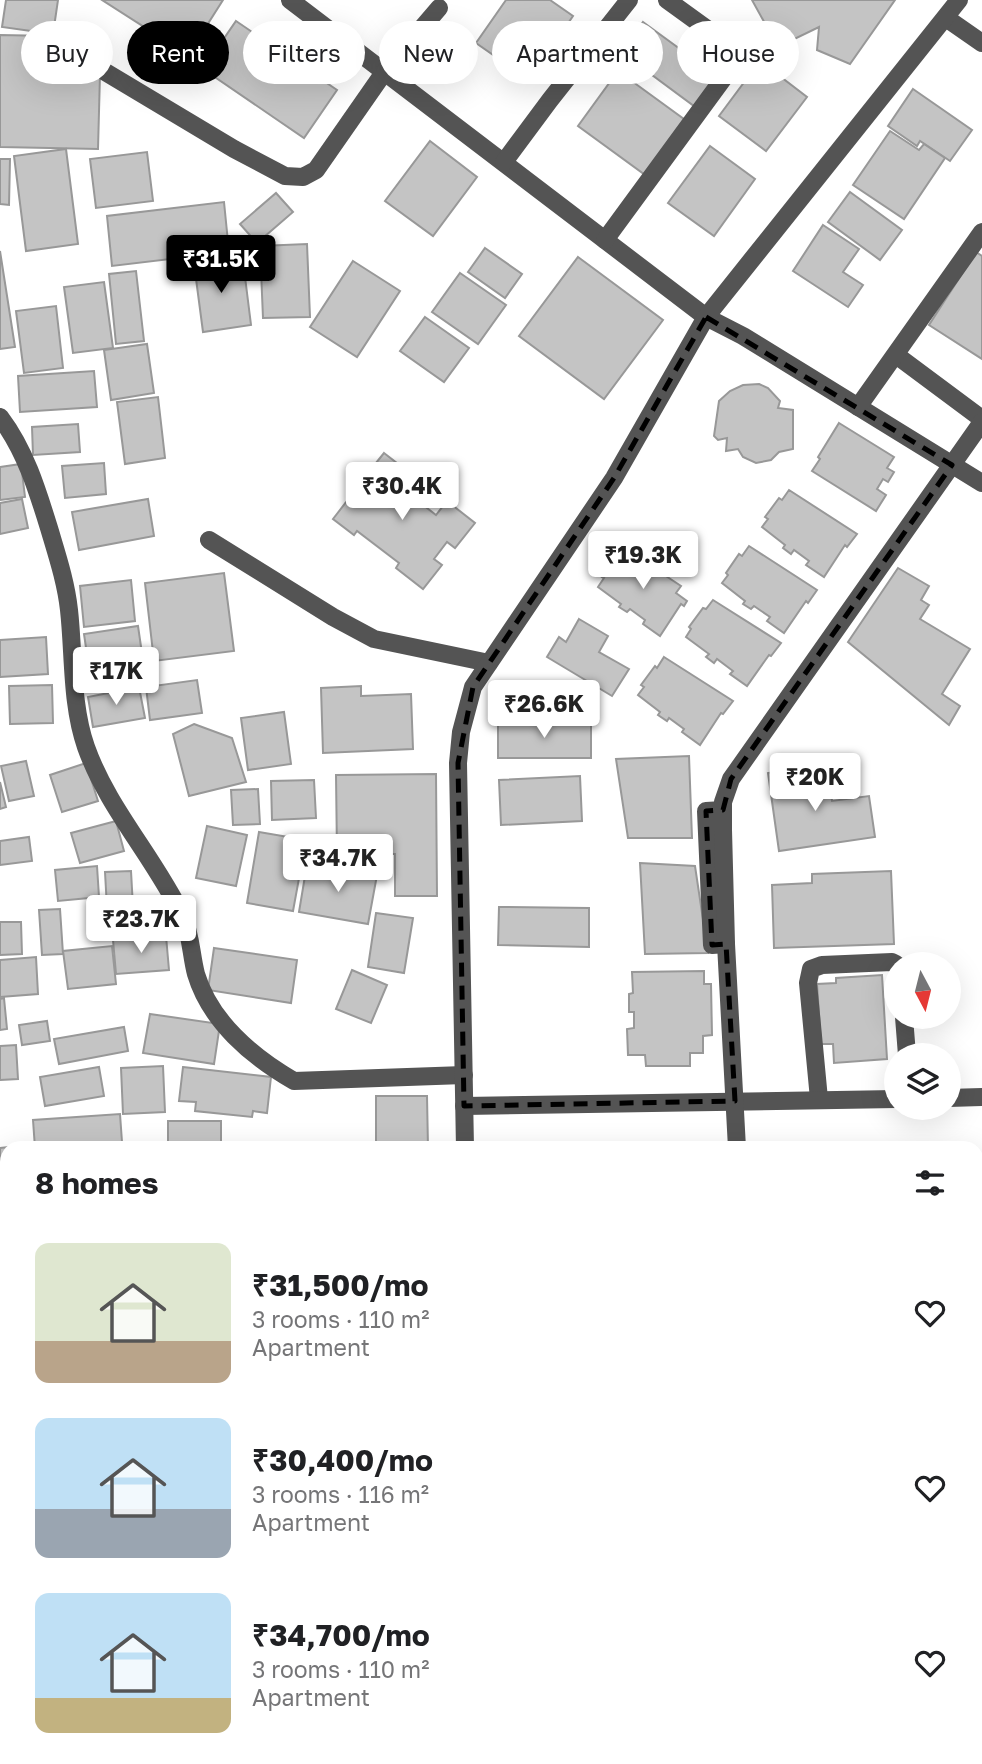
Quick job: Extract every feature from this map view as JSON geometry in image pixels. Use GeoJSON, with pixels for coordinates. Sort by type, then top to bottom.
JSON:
{"type":"FeatureCollection","features":[{"type":"Feature","properties":{"kind":"street"},"geometry":{"type":"LineString","coordinates":[[290,0],[379,67]]}},
{"type":"Feature","properties":{"kind":"street"},"geometry":{"type":"LineString","coordinates":[[504,163],[629,0]]}},
{"type":"Feature","properties":{"kind":"street"},"geometry":{"type":"LineString","coordinates":[[605,240],[734,64],[735,51],[732,47],[667,0]]}},
{"type":"Feature","properties":{"kind":"street"},"geometry":{"type":"LineString","coordinates":[[465,1141],[458,763],[461,732],[473,687],[614,478],[706,317],[959,0]]}},
{"type":"Feature","properties":{"kind":"street"},"geometry":{"type":"LineString","coordinates":[[428,21],[439,8]]}},
{"type":"Feature","properties":{"kind":"street"},"geometry":{"type":"LineString","coordinates":[[946,18],[982,43]]}},
{"type":"Feature","properties":{"kind":"street"},"geometry":{"type":"LineString","coordinates":[[113,76],[234,149],[285,176],[303,177],[316,170],[379,80]]}},
{"type":"Feature","properties":{"kind":"street"},"geometry":{"type":"LineString","coordinates":[[402,84],[706,317],[743,336],[982,482]]}},
{"type":"Feature","properties":{"kind":"street"},"geometry":{"type":"LineString","coordinates":[[858,407],[982,232]]}},
{"type":"Feature","properties":{"kind":"street"},"geometry":{"type":"LineString","coordinates":[[737,1141],[726,944],[723,802],[731,779],[982,420],[895,355]]}},
{"type":"Feature","properties":{"kind":"street"},"geometry":{"type":"LineString","coordinates":[[0,417],[30,468],[63,575],[69,608],[78,713],[86,746],[104,788],[171,892],[185,921],[196,973],[207,1003],[235,1037],[275,1070],[294,1081],[464,1075]]}},
{"type":"Feature","properties":{"kind":"street"},"geometry":{"type":"LineString","coordinates":[[209,540],[333,617],[374,639],[489,663]]}},
{"type":"Feature","properties":{"kind":"street"},"geometry":{"type":"LineString","coordinates":[[819,1099],[807,983],[811,970],[822,965],[884,962]]}},
{"type":"Feature","properties":{"kind":"street"},"geometry":{"type":"LineString","coordinates":[[961,1098],[982,1097]]}},
{"type":"Feature","properties":{"kind":"street"},"geometry":{"type":"LineString","coordinates":[[464,1106],[884,1099]]}},
{"type":"Feature","properties":{"kind":"highlighted area"},"geometry":{"type":"Polygon","coordinates":[[[706,317],[952,465],[731,779],[723,810],[706,811],[712,945],[726,944],[735,1101],[464,1106],[458,763],[473,687],[614,478],[706,317]]]}},
{"type":"Feature","properties":{"kind":"building"},"geometry":{"type":"Polygon","coordinates":[[[6,0],[58,0],[55,21],[21,21],[21,30],[2,27],[6,0]]]}},
{"type":"Feature","properties":{"kind":"building"},"geometry":{"type":"Polygon","coordinates":[[[102,0],[223,0],[210,21],[135,21],[102,0]]]}},
{"type":"Feature","properties":{"kind":"building"},"geometry":{"type":"Polygon","coordinates":[[[506,0],[550,0],[573,16],[570,21],[492,21],[492,54],[478,44],[478,40],[506,0]]]}},
{"type":"Feature","properties":{"kind":"building"},"geometry":{"type":"Polygon","coordinates":[[[752,0],[895,0],[850,64],[817,50],[819,27],[799,37],[799,21],[764,21],[752,0]]]}},
{"type":"Feature","properties":{"kind":"building"},"geometry":{"type":"Polygon","coordinates":[[[236,21],[243,26],[243,84],[328,84],[337,90],[304,138],[225,84],[229,84],[229,31],[236,21]]]}},
{"type":"Feature","properties":{"kind":"building"},"geometry":{"type":"Polygon","coordinates":[[[0,35],[21,35],[21,84],[100,84],[98,149],[0,147],[0,35]]]}},
{"type":"Feature","properties":{"kind":"building"},"geometry":{"type":"Polygon","coordinates":[[[663,37],[677,47],[677,84],[717,84],[698,109],[663,83],[663,37]]]}},
{"type":"Feature","properties":{"kind":"building"},"geometry":{"type":"Polygon","coordinates":[[[609,84],[636,84],[688,122],[648,177],[578,126],[609,84]]]}},
{"type":"Feature","properties":{"kind":"building"},"geometry":{"type":"Polygon","coordinates":[[[743,84],[790,84],[807,97],[766,151],[719,116],[743,84]]]}},
{"type":"Feature","properties":{"kind":"building"},"geometry":{"type":"Polygon","coordinates":[[[913,89],[972,130],[950,161],[920,141],[917,146],[888,126],[913,89]]]}},
{"type":"Feature","properties":{"kind":"building"},"geometry":{"type":"Polygon","coordinates":[[[890,131],[919,150],[924,144],[945,158],[904,219],[853,185],[890,131]]]}},
{"type":"Feature","properties":{"kind":"building"},"geometry":{"type":"Polygon","coordinates":[[[430,141],[477,177],[433,236],[385,201],[430,141]]]}},
{"type":"Feature","properties":{"kind":"building"},"geometry":{"type":"Polygon","coordinates":[[[710,146],[755,179],[714,236],[668,203],[710,146]]]}},
{"type":"Feature","properties":{"kind":"building"},"geometry":{"type":"Polygon","coordinates":[[[66,149],[78,244],[26,251],[14,156],[66,149]]]}},
{"type":"Feature","properties":{"kind":"building"},"geometry":{"type":"Polygon","coordinates":[[[147,152],[153,201],[96,208],[90,159],[147,152]]]}},
{"type":"Feature","properties":{"kind":"building"},"geometry":{"type":"Polygon","coordinates":[[[0,159],[10,159],[9,205],[0,204],[0,159]]]}},
{"type":"Feature","properties":{"kind":"building"},"geometry":{"type":"Polygon","coordinates":[[[850,192],[902,230],[880,260],[828,222],[850,192]]]}},
{"type":"Feature","properties":{"kind":"building"},"geometry":{"type":"Polygon","coordinates":[[[276,193],[293,212],[257,243],[240,224],[276,193]]]}},
{"type":"Feature","properties":{"kind":"building"},"geometry":{"type":"Polygon","coordinates":[[[224,202],[229,252],[112,266],[107,216],[224,202]]]}},
{"type":"Feature","properties":{"kind":"building"},"geometry":{"type":"Polygon","coordinates":[[[823,225],[859,249],[843,272],[863,285],[848,307],[793,271],[823,225]]]}},
{"type":"Feature","properties":{"kind":"building"},"geometry":{"type":"Polygon","coordinates":[[[307,244],[310,317],[263,318],[260,246],[307,244]]]}},
{"type":"Feature","properties":{"kind":"building"},"geometry":{"type":"Polygon","coordinates":[[[485,248],[522,274],[505,298],[468,272],[485,248]]]}},
{"type":"Feature","properties":{"kind":"building"},"geometry":{"type":"Polygon","coordinates":[[[0,251],[15,347],[0,349],[0,251]]]}},
{"type":"Feature","properties":{"kind":"building"},"geometry":{"type":"Polygon","coordinates":[[[976,252],[982,256],[982,359],[929,325],[976,252]]]}},
{"type":"Feature","properties":{"kind":"building"},"geometry":{"type":"Polygon","coordinates":[[[193,256],[244,269],[251,325],[203,332],[193,256]]]}},
{"type":"Feature","properties":{"kind":"building"},"geometry":{"type":"Polygon","coordinates":[[[578,257],[663,320],[604,399],[519,336],[578,257]]]}},
{"type":"Feature","properties":{"kind":"building"},"geometry":{"type":"Polygon","coordinates":[[[353,261],[400,291],[357,357],[310,327],[353,261]]]}},
{"type":"Feature","properties":{"kind":"building"},"geometry":{"type":"Polygon","coordinates":[[[136,271],[144,341],[116,344],[109,274],[136,271]]]}},
{"type":"Feature","properties":{"kind":"building"},"geometry":{"type":"Polygon","coordinates":[[[460,273],[506,305],[478,344],[432,312],[460,273]]]}},
{"type":"Feature","properties":{"kind":"building"},"geometry":{"type":"Polygon","coordinates":[[[104,282],[113,348],[73,353],[64,287],[104,282]]]}},
{"type":"Feature","properties":{"kind":"building"},"geometry":{"type":"Polygon","coordinates":[[[56,306],[63,368],[24,373],[16,311],[56,306]]]}},
{"type":"Feature","properties":{"kind":"building"},"geometry":{"type":"Polygon","coordinates":[[[425,317],[469,348],[444,382],[400,351],[425,317]]]}},
{"type":"Feature","properties":{"kind":"building"},"geometry":{"type":"Polygon","coordinates":[[[147,344],[154,393],[111,400],[104,350],[147,344]]]}},
{"type":"Feature","properties":{"kind":"building"},"geometry":{"type":"Polygon","coordinates":[[[94,371],[97,407],[20,412],[18,376],[94,371]]]}},
{"type":"Feature","properties":{"kind":"building"},"geometry":{"type":"Polygon","coordinates":[[[759,384],[768,388],[780,401],[778,408],[793,410],[793,449],[779,452],[771,460],[756,463],[743,457],[738,449],[726,451],[727,438],[718,440],[714,436],[719,401],[730,391],[743,385],[759,384]]]}},
{"type":"Feature","properties":{"kind":"building"},"geometry":{"type":"Polygon","coordinates":[[[158,397],[165,458],[125,464],[117,402],[158,397]]]}},
{"type":"Feature","properties":{"kind":"building"},"geometry":{"type":"Polygon","coordinates":[[[839,423],[894,457],[887,468],[894,472],[888,482],[883,479],[877,489],[886,495],[876,511],[812,471],[839,423]]]}},
{"type":"Feature","properties":{"kind":"building"},"geometry":{"type":"Polygon","coordinates":[[[78,424],[80,452],[33,455],[32,427],[78,424]]]}},
{"type":"Feature","properties":{"kind":"building"},"geometry":{"type":"Polygon","coordinates":[[[384,453],[411,474],[400,487],[436,515],[447,501],[475,523],[455,548],[447,542],[434,559],[442,565],[423,589],[396,568],[399,563],[357,531],[354,535],[333,519],[350,497],[354,500],[368,483],[363,479],[384,453]]]}},
{"type":"Feature","properties":{"kind":"building"},"geometry":{"type":"Polygon","coordinates":[[[104,463],[106,494],[65,498],[62,466],[104,463]]]}},
{"type":"Feature","properties":{"kind":"building"},"geometry":{"type":"Polygon","coordinates":[[[21,464],[25,497],[0,500],[0,467],[21,464]]]}},
{"type":"Feature","properties":{"kind":"building"},"geometry":{"type":"Polygon","coordinates":[[[789,490],[857,534],[847,547],[845,545],[824,577],[806,565],[809,561],[794,550],[791,554],[783,548],[785,545],[762,527],[768,519],[765,517],[779,498],[782,500],[789,490]]]}},
{"type":"Feature","properties":{"kind":"building"},"geometry":{"type":"Polygon","coordinates":[[[22,499],[28,528],[0,534],[0,503],[22,499]]]}},
{"type":"Feature","properties":{"kind":"building"},"geometry":{"type":"Polygon","coordinates":[[[148,499],[154,536],[79,550],[72,512],[148,499]]]}},
{"type":"Feature","properties":{"kind":"building"},"geometry":{"type":"Polygon","coordinates":[[[749,546],[817,590],[784,633],[767,621],[770,617],[754,606],[751,609],[743,604],[745,601],[722,583],[739,554],[742,556],[749,546]]]}},
{"type":"Feature","properties":{"kind":"building"},"geometry":{"type":"Polygon","coordinates":[[[625,549],[681,586],[676,593],[687,601],[684,606],[681,604],[660,636],[643,624],[645,620],[630,609],[627,612],[619,607],[621,604],[598,587],[616,557],[618,559],[625,549]]]}},
{"type":"Feature","properties":{"kind":"building"},"geometry":{"type":"Polygon","coordinates":[[[898,568],[929,586],[921,600],[929,605],[920,619],[970,649],[942,694],[960,706],[949,725],[848,642],[898,568]]]}},
{"type":"Feature","properties":{"kind":"building"},"geometry":{"type":"Polygon","coordinates":[[[224,573],[234,651],[154,661],[145,583],[224,573]]]}},
{"type":"Feature","properties":{"kind":"building"},"geometry":{"type":"Polygon","coordinates":[[[131,580],[135,621],[84,627],[80,586],[131,580]]]}},
{"type":"Feature","properties":{"kind":"building"},"geometry":{"type":"Polygon","coordinates":[[[713,600],[781,643],[747,686],[730,674],[733,671],[717,659],[714,663],[706,657],[709,654],[686,637],[691,629],[689,627],[703,608],[706,609],[713,600]]]}},
{"type":"Feature","properties":{"kind":"building"},"geometry":{"type":"Polygon","coordinates":[[[579,619],[608,636],[599,652],[629,669],[612,696],[547,657],[559,637],[566,642],[579,619]]]}},
{"type":"Feature","properties":{"kind":"building"},"geometry":{"type":"Polygon","coordinates":[[[138,626],[146,681],[92,689],[84,634],[138,626]]]}},
{"type":"Feature","properties":{"kind":"building"},"geometry":{"type":"Polygon","coordinates":[[[46,637],[48,674],[0,677],[0,640],[46,637]]]}},
{"type":"Feature","properties":{"kind":"building"},"geometry":{"type":"Polygon","coordinates":[[[664,657],[733,701],[723,714],[721,713],[700,745],[669,718],[667,721],[658,715],[660,712],[638,695],[644,687],[641,685],[664,657]]]}},
{"type":"Feature","properties":{"kind":"building"},"geometry":{"type":"Polygon","coordinates":[[[197,680],[202,713],[150,720],[146,687],[197,680]]]}},
{"type":"Feature","properties":{"kind":"building"},"geometry":{"type":"Polygon","coordinates":[[[52,685],[53,723],[10,724],[9,686],[52,685]]]}},
{"type":"Feature","properties":{"kind":"building"},"geometry":{"type":"Polygon","coordinates":[[[361,686],[361,696],[411,694],[413,749],[323,753],[321,688],[361,686]]]}},
{"type":"Feature","properties":{"kind":"building"},"geometry":{"type":"Polygon","coordinates":[[[139,687],[145,718],[93,727],[88,697],[139,687]]]}},
{"type":"Feature","properties":{"kind":"building"},"geometry":{"type":"Polygon","coordinates":[[[284,712],[291,764],[248,770],[241,718],[284,712]]]}},
{"type":"Feature","properties":{"kind":"building"},"geometry":{"type":"Polygon","coordinates":[[[498,723],[591,723],[591,758],[498,758],[498,723]]]}},
{"type":"Feature","properties":{"kind":"building"},"geometry":{"type":"Polygon","coordinates":[[[194,724],[232,738],[246,782],[189,796],[173,734],[194,724]]]}},
{"type":"Feature","properties":{"kind":"building"},"geometry":{"type":"Polygon","coordinates":[[[689,756],[692,838],[628,838],[616,759],[689,756]]]}},
{"type":"Feature","properties":{"kind":"building"},"geometry":{"type":"Polygon","coordinates":[[[26,761],[34,796],[9,801],[1,766],[26,761]]]}},
{"type":"Feature","properties":{"kind":"building"},"geometry":{"type":"Polygon","coordinates":[[[86,763],[98,801],[62,812],[50,775],[86,763]]]}},
{"type":"Feature","properties":{"kind":"building"},"geometry":{"type":"Polygon","coordinates":[[[806,767],[809,792],[830,789],[832,801],[869,796],[875,837],[779,851],[768,773],[806,767]]]}},
{"type":"Feature","properties":{"kind":"building"},"geometry":{"type":"Polygon","coordinates":[[[436,774],[437,896],[395,896],[395,854],[337,854],[336,775],[436,774]]]}},
{"type":"Feature","properties":{"kind":"building"},"geometry":{"type":"Polygon","coordinates":[[[580,776],[582,821],[501,825],[499,780],[580,776]]]}},
{"type":"Feature","properties":{"kind":"building"},"geometry":{"type":"Polygon","coordinates":[[[314,780],[316,818],[272,820],[271,781],[314,780]]]}},
{"type":"Feature","properties":{"kind":"building"},"geometry":{"type":"Polygon","coordinates":[[[0,782],[6,807],[0,809],[0,782]]]}},
{"type":"Feature","properties":{"kind":"building"},"geometry":{"type":"Polygon","coordinates":[[[258,789],[260,824],[233,825],[231,790],[258,789]]]}},
{"type":"Feature","properties":{"kind":"building"},"geometry":{"type":"Polygon","coordinates":[[[116,821],[124,851],[80,863],[71,833],[116,821]]]}},
{"type":"Feature","properties":{"kind":"building"},"geometry":{"type":"Polygon","coordinates":[[[207,826],[247,835],[236,886],[196,878],[207,826]]]}},
{"type":"Feature","properties":{"kind":"building"},"geometry":{"type":"Polygon","coordinates":[[[259,832],[306,840],[293,911],[247,903],[259,832]]]}},
{"type":"Feature","properties":{"kind":"building"},"geometry":{"type":"Polygon","coordinates":[[[29,837],[32,861],[0,865],[0,841],[29,837]]]}},
{"type":"Feature","properties":{"kind":"building"},"geometry":{"type":"Polygon","coordinates":[[[640,863],[695,866],[708,953],[645,954],[640,863]]]}},
{"type":"Feature","properties":{"kind":"building"},"geometry":{"type":"Polygon","coordinates":[[[307,864],[377,875],[368,924],[299,912],[307,864]]]}},
{"type":"Feature","properties":{"kind":"building"},"geometry":{"type":"Polygon","coordinates":[[[97,866],[99,897],[58,901],[55,870],[97,866]]]}},
{"type":"Feature","properties":{"kind":"building"},"geometry":{"type":"Polygon","coordinates":[[[131,871],[133,907],[107,908],[105,872],[131,871]]]}},
{"type":"Feature","properties":{"kind":"building"},"geometry":{"type":"Polygon","coordinates":[[[891,871],[894,944],[774,948],[772,885],[812,883],[812,874],[891,871]]]}},
{"type":"Feature","properties":{"kind":"building"},"geometry":{"type":"Polygon","coordinates":[[[499,907],[589,908],[589,947],[498,945],[499,907]]]}},
{"type":"Feature","properties":{"kind":"building"},"geometry":{"type":"Polygon","coordinates":[[[157,908],[158,932],[121,933],[120,909],[157,908]]]}},
{"type":"Feature","properties":{"kind":"building"},"geometry":{"type":"Polygon","coordinates":[[[60,909],[63,954],[42,955],[39,910],[60,909]]]}},
{"type":"Feature","properties":{"kind":"building"},"geometry":{"type":"Polygon","coordinates":[[[376,913],[413,918],[404,973],[368,967],[376,913]]]}},
{"type":"Feature","properties":{"kind":"building"},"geometry":{"type":"Polygon","coordinates":[[[0,922],[21,922],[22,954],[0,955],[0,922]]]}},
{"type":"Feature","properties":{"kind":"building"},"geometry":{"type":"Polygon","coordinates":[[[166,936],[169,970],[116,974],[113,940],[166,936]]]}},
{"type":"Feature","properties":{"kind":"building"},"geometry":{"type":"Polygon","coordinates":[[[112,946],[116,984],[68,989],[63,951],[112,946]]]}},
{"type":"Feature","properties":{"kind":"building"},"geometry":{"type":"Polygon","coordinates":[[[214,948],[297,960],[291,1003],[208,990],[214,948]]]}},
{"type":"Feature","properties":{"kind":"building"},"geometry":{"type":"Polygon","coordinates":[[[36,957],[38,994],[0,997],[0,960],[36,957]]]}},
{"type":"Feature","properties":{"kind":"building"},"geometry":{"type":"Polygon","coordinates":[[[352,970],[387,985],[371,1023],[336,1009],[352,970]]]}},
{"type":"Feature","properties":{"kind":"building"},"geometry":{"type":"Polygon","coordinates":[[[704,971],[704,984],[711,984],[712,1035],[703,1036],[703,1053],[690,1053],[690,1066],[646,1066],[645,1055],[628,1055],[627,1029],[634,1028],[634,1012],[629,1012],[629,994],[633,993],[632,972],[704,971]]]}},
{"type":"Feature","properties":{"kind":"building"},"geometry":{"type":"Polygon","coordinates":[[[882,975],[886,1043],[884,1059],[834,1063],[833,1044],[821,1044],[817,984],[836,983],[836,978],[882,975]]]}},
{"type":"Feature","properties":{"kind":"building"},"geometry":{"type":"Polygon","coordinates":[[[4,998],[7,1029],[0,1030],[0,999],[4,998]]]}},
{"type":"Feature","properties":{"kind":"building"},"geometry":{"type":"Polygon","coordinates":[[[150,1014],[220,1024],[214,1064],[143,1053],[150,1014]]]}},
{"type":"Feature","properties":{"kind":"building"},"geometry":{"type":"Polygon","coordinates":[[[47,1021],[50,1041],[22,1045],[19,1025],[47,1021]]]}},
{"type":"Feature","properties":{"kind":"building"},"geometry":{"type":"Polygon","coordinates":[[[124,1027],[128,1051],[59,1064],[54,1039],[124,1027]]]}},
{"type":"Feature","properties":{"kind":"building"},"geometry":{"type":"Polygon","coordinates":[[[16,1045],[18,1079],[0,1080],[0,1046],[16,1045]]]}},
{"type":"Feature","properties":{"kind":"building"},"geometry":{"type":"Polygon","coordinates":[[[163,1066],[165,1112],[123,1114],[121,1068],[163,1066]]]}},
{"type":"Feature","properties":{"kind":"building"},"geometry":{"type":"Polygon","coordinates":[[[99,1067],[104,1096],[45,1106],[40,1077],[99,1067]]]}},
{"type":"Feature","properties":{"kind":"building"},"geometry":{"type":"Polygon","coordinates":[[[183,1067],[271,1077],[267,1113],[253,1111],[252,1117],[195,1111],[196,1102],[179,1101],[183,1067]]]}},
{"type":"Feature","properties":{"kind":"building"},"geometry":{"type":"Polygon","coordinates":[[[376,1096],[427,1096],[428,1141],[376,1141],[376,1096]]]}},
{"type":"Feature","properties":{"kind":"building"},"geometry":{"type":"Polygon","coordinates":[[[120,1114],[122,1141],[34,1141],[33,1120],[120,1114]]]}},
{"type":"Feature","properties":{"kind":"building"},"geometry":{"type":"Polygon","coordinates":[[[168,1121],[221,1121],[221,1141],[168,1141],[168,1121]]]}}]}
